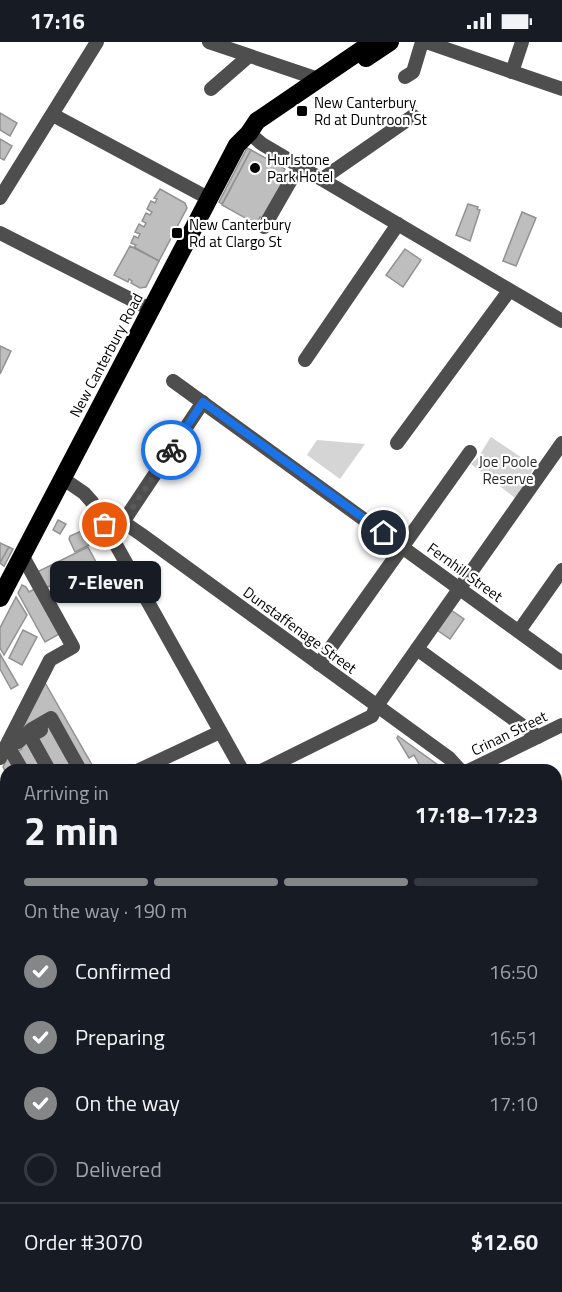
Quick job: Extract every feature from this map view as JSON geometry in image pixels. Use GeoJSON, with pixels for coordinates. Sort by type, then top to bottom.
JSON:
{"type":"FeatureCollection","features":[{"type":"Feature","properties":{"kind":"highway","name":"New Canterbury Road"},"geometry":{"type":"LineString","coordinates":[[0,598],[232,152],[257,121],[373,42]]}},
{"type":"Feature","properties":{"kind":"highway","name":"New Canterbury Road"},"geometry":{"type":"LineString","coordinates":[[249,133],[266,127],[390,42]]}},
{"type":"Feature","properties":{"kind":"street"},"geometry":{"type":"LineString","coordinates":[[0,198],[97,42]]}},
{"type":"Feature","properties":{"kind":"street"},"geometry":{"type":"LineString","coordinates":[[208,42],[318,79]]}},
{"type":"Feature","properties":{"kind":"street"},"geometry":{"type":"LineString","coordinates":[[405,77],[413,72],[424,42],[562,89]]}},
{"type":"Feature","properties":{"kind":"street"},"geometry":{"type":"LineString","coordinates":[[512,72],[522,42]]}},
{"type":"Feature","properties":{"kind":"street"},"geometry":{"type":"LineString","coordinates":[[212,89],[249,56]]}},
{"type":"Feature","properties":{"kind":"street"},"geometry":{"type":"LineString","coordinates":[[52,115],[208,198]]}},
{"type":"Feature","properties":{"kind":"street"},"geometry":{"type":"LineString","coordinates":[[322,179],[413,116]]}},
{"type":"Feature","properties":{"kind":"street"},"geometry":{"type":"LineString","coordinates":[[249,133],[262,144],[562,321]]}},
{"type":"Feature","properties":{"kind":"street"},"geometry":{"type":"LineString","coordinates":[[264,227],[299,166]]}},
{"type":"Feature","properties":{"kind":"street"},"geometry":{"type":"LineString","coordinates":[[305,360],[398,224]]}},
{"type":"Feature","properties":{"kind":"street"},"geometry":{"type":"LineString","coordinates":[[0,233],[150,309]]}},
{"type":"Feature","properties":{"kind":"street"},"geometry":{"type":"LineString","coordinates":[[397,443],[509,291]]}},
{"type":"Feature","properties":{"kind":"street","name":"Fernhill Street"},"geometry":{"type":"LineString","coordinates":[[173,381],[562,663]]}},
{"type":"Feature","properties":{"kind":"street"},"geometry":{"type":"LineString","coordinates":[[121,521],[203,402]]}},
{"type":"Feature","properties":{"kind":"street"},"geometry":{"type":"LineString","coordinates":[[275,764],[372,716],[376,707],[562,443]]}},
{"type":"Feature","properties":{"kind":"street"},"geometry":{"type":"LineString","coordinates":[[318,664],[470,452]]}},
{"type":"Feature","properties":{"kind":"street"},"geometry":{"type":"LineString","coordinates":[[62,478],[88,497],[103,520],[239,764]]}},
{"type":"Feature","properties":{"kind":"street","name":"Dunstaffenage Street"},"geometry":{"type":"LineString","coordinates":[[103,520],[113,515],[142,535],[454,764]]}},
{"type":"Feature","properties":{"kind":"street"},"geometry":{"type":"LineString","coordinates":[[120,553],[126,538],[142,535]]}},
{"type":"Feature","properties":{"kind":"street"},"geometry":{"type":"LineString","coordinates":[[18,764],[12,753],[14,746],[50,660],[73,647],[22,555]]}},
{"type":"Feature","properties":{"kind":"street"},"geometry":{"type":"LineString","coordinates":[[519,631],[562,570]]}},
{"type":"Feature","properties":{"kind":"street"},"geometry":{"type":"LineString","coordinates":[[417,649],[538,737]]}},
{"type":"Feature","properties":{"kind":"street"},"geometry":{"type":"LineString","coordinates":[[14,746],[32,729],[51,718],[77,764]]}},
{"type":"Feature","properties":{"kind":"street","name":"Crinan Street"},"geometry":{"type":"LineString","coordinates":[[482,764],[562,725]]}},
{"type":"Feature","properties":{"kind":"street"},"geometry":{"type":"LineString","coordinates":[[152,764],[220,732]]}},
{"type":"Feature","properties":{"kind":"street"},"geometry":{"type":"LineString","coordinates":[[14,746],[41,764]]}},
{"type":"Feature","properties":{"kind":"green space","name":"Joe Poole Reserve"},"geometry":{"type":"Polygon","coordinates":[[[491,437],[534,466],[519,501],[471,464],[491,437]]]}},
{"type":"Feature","properties":{"kind":"green space"},"geometry":{"type":"Polygon","coordinates":[[[317,440],[365,444],[340,479],[307,455],[317,440]]]}},
{"type":"Feature","properties":{"kind":"building"},"geometry":{"type":"Polygon","coordinates":[[[0,113],[17,123],[10,136],[0,130],[0,113]]]}},
{"type":"Feature","properties":{"kind":"building"},"geometry":{"type":"Polygon","coordinates":[[[0,139],[12,146],[4,160],[0,158],[0,139]]]}},
{"type":"Feature","properties":{"kind":"building"},"geometry":{"type":"Polygon","coordinates":[[[247,148],[251,150],[222,204],[219,202],[247,148]]]}},
{"type":"Feature","properties":{"kind":"building"},"geometry":{"type":"Polygon","coordinates":[[[251,150],[285,169],[282,175],[287,177],[263,219],[260,217],[256,224],[222,205],[251,150]]]}},
{"type":"Feature","properties":{"kind":"building"},"geometry":{"type":"Polygon","coordinates":[[[160,189],[185,203],[187,208],[159,261],[131,243],[134,236],[138,238],[140,234],[135,232],[139,224],[144,227],[146,223],[142,221],[146,213],[150,215],[152,212],[147,209],[151,201],[155,203],[157,199],[154,198],[160,189]]]}},
{"type":"Feature","properties":{"kind":"building"},"geometry":{"type":"Polygon","coordinates":[[[468,204],[480,210],[470,241],[456,235],[468,204]]]}},
{"type":"Feature","properties":{"kind":"building"},"geometry":{"type":"Polygon","coordinates":[[[522,212],[536,218],[516,266],[503,261],[522,212]]]}},
{"type":"Feature","properties":{"kind":"building"},"geometry":{"type":"Polygon","coordinates":[[[130,246],[159,261],[146,287],[140,288],[131,283],[129,279],[128,282],[114,275],[130,246]]]}},
{"type":"Feature","properties":{"kind":"building"},"geometry":{"type":"Polygon","coordinates":[[[405,249],[421,260],[403,287],[386,275],[405,249]]]}},
{"type":"Feature","properties":{"kind":"building"},"geometry":{"type":"Polygon","coordinates":[[[0,346],[11,351],[0,374],[0,346]]]}},
{"type":"Feature","properties":{"kind":"building"},"geometry":{"type":"Polygon","coordinates":[[[58,520],[66,524],[60,534],[53,530],[58,520]]]}},
{"type":"Feature","properties":{"kind":"building"},"geometry":{"type":"Polygon","coordinates":[[[84,530],[87,531],[93,543],[75,552],[69,539],[70,536],[84,530]]]}},
{"type":"Feature","properties":{"kind":"building"},"geometry":{"type":"Polygon","coordinates":[[[0,543],[9,547],[0,563],[0,543]]]}},
{"type":"Feature","properties":{"kind":"building"},"geometry":{"type":"Polygon","coordinates":[[[9,547],[13,549],[4,566],[0,563],[9,547]]]}},
{"type":"Feature","properties":{"kind":"building"},"geometry":{"type":"Polygon","coordinates":[[[88,547],[97,564],[46,588],[37,572],[88,547]]]}},
{"type":"Feature","properties":{"kind":"building"},"geometry":{"type":"Polygon","coordinates":[[[22,585],[29,592],[36,588],[61,633],[45,642],[18,593],[22,585]]]}},
{"type":"Feature","properties":{"kind":"building"},"geometry":{"type":"Polygon","coordinates":[[[16,597],[27,615],[4,655],[0,648],[0,628],[16,597]]]}},
{"type":"Feature","properties":{"kind":"building"},"geometry":{"type":"Polygon","coordinates":[[[451,610],[464,619],[450,639],[437,630],[451,610]]]}},
{"type":"Feature","properties":{"kind":"building"},"geometry":{"type":"Polygon","coordinates":[[[23,630],[37,637],[22,665],[9,658],[23,630]]]}},
{"type":"Feature","properties":{"kind":"building"},"geometry":{"type":"Polygon","coordinates":[[[0,654],[18,685],[11,689],[0,669],[0,654]]]}},
{"type":"Feature","properties":{"kind":"building"},"geometry":{"type":"Polygon","coordinates":[[[44,681],[92,764],[4,764],[8,756],[22,749],[16,737],[44,681]]]}},
{"type":"Feature","properties":{"kind":"building"},"geometry":{"type":"Polygon","coordinates":[[[398,736],[437,764],[419,764],[414,755],[409,758],[398,736]]]}},
{"type":"Feature","properties":{"kind":"way so far"},"geometry":{"type":"LineString","coordinates":[[105,525],[100,516],[113,515],[123,522],[171,450]]}},
{"type":"Feature","properties":{"kind":"place","name":"New Canterbury Rd at Duntroon St"},"geometry":{"type":"Point","coordinates":[302,111]}},
{"type":"Feature","properties":{"kind":"place","name":"Hurlstone Park Hotel"},"geometry":{"type":"Point","coordinates":[255,168]}},
{"type":"Feature","properties":{"kind":"place","name":"New Canterbury Rd at Clargo St"},"geometry":{"type":"Point","coordinates":[177,233]}},
{"type":"Feature","properties":{"kind":"place","name":"7-Eleven"},"geometry":{"type":"Point","coordinates":[105,525]}},
{"type":"Feature","properties":{"kind":"route"},"geometry":{"type":"LineString","coordinates":[[171,450],[203,402],[384,533]]}}]}
